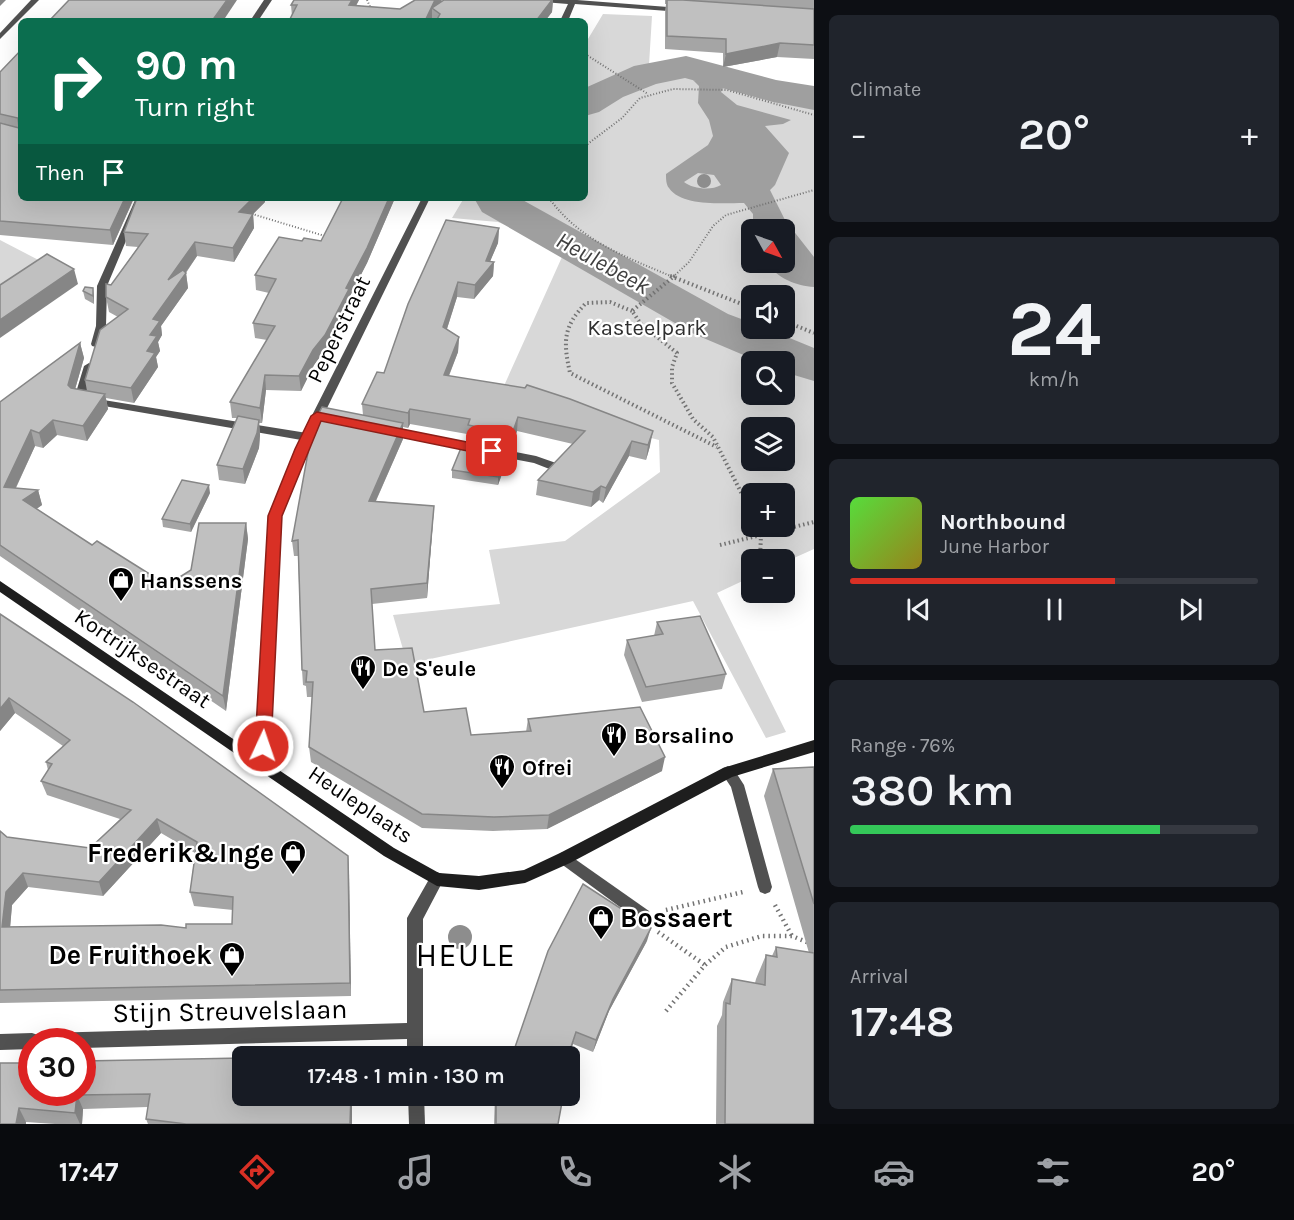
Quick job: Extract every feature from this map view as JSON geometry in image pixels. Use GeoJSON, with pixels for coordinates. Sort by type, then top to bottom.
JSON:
{"type":"FeatureCollection","features":[{"type":"Feature","properties":{"kind":"street"},"geometry":{"type":"LineString","coordinates":[[0,37],[35,0]]}},
{"type":"Feature","properties":{"kind":"street"},"geometry":{"type":"LineString","coordinates":[[256,18],[268,0]]}},
{"type":"Feature","properties":{"kind":"street"},"geometry":{"type":"LineString","coordinates":[[543,0],[687,10]]}},
{"type":"Feature","properties":{"kind":"street"},"geometry":{"type":"LineString","coordinates":[[565,18],[573,1]]}},
{"type":"Feature","properties":{"kind":"street"},"geometry":{"type":"LineString","coordinates":[[139,201],[102,286],[101,326],[79,399],[307,437]]}},
{"type":"Feature","properties":{"kind":"street","name":"Peperstraat"},"geometry":{"type":"LineString","coordinates":[[262,764],[275,516],[307,437],[323,417],[425,201]]}},
{"type":"Feature","properties":{"kind":"street"},"geometry":{"type":"LineString","coordinates":[[375,428],[536,460],[552,466]]}},
{"type":"Feature","properties":{"kind":"street","name":"Kortrijksestraat"},"geometry":{"type":"LineString","coordinates":[[0,586],[262,764]]}},
{"type":"Feature","properties":{"kind":"street","name":"Heuleplaats"},"geometry":{"type":"LineString","coordinates":[[262,764],[389,852],[437,879],[479,883],[525,876],[565,858],[728,772],[814,746]]}},
{"type":"Feature","properties":{"kind":"street"},"geometry":{"type":"LineString","coordinates":[[728,772],[737,785],[765,887]]}},
{"type":"Feature","properties":{"kind":"street"},"geometry":{"type":"LineString","coordinates":[[565,858],[644,916]]}},
{"type":"Feature","properties":{"kind":"street"},"geometry":{"type":"LineString","coordinates":[[415,1046],[415,918],[437,879]]}},
{"type":"Feature","properties":{"kind":"street","name":"Stijn Streuvelslaan"},"geometry":{"type":"LineString","coordinates":[[96,1040],[415,1031]]}},
{"type":"Feature","properties":{"kind":"street"},"geometry":{"type":"LineString","coordinates":[[0,1042],[18,1041]]}},
{"type":"Feature","properties":{"kind":"street"},"geometry":{"type":"LineString","coordinates":[[416,1106],[417,1124]]}},
{"type":"Feature","properties":{"kind":"path"},"geometry":{"type":"LineString","coordinates":[[367,0],[371,10]]}},
{"type":"Feature","properties":{"kind":"path"},"geometry":{"type":"LineString","coordinates":[[588,56],[648,94]]}},
{"type":"Feature","properties":{"kind":"path"},"geometry":{"type":"LineString","coordinates":[[588,144],[622,118],[640,98],[648,94],[699,88],[727,90],[814,116]]}},
{"type":"Feature","properties":{"kind":"path"},"geometry":{"type":"LineString","coordinates":[[632,311],[689,262],[713,226],[726,215],[814,190]]}},
{"type":"Feature","properties":{"kind":"path"},"geometry":{"type":"LineString","coordinates":[[551,201],[557,211],[581,234],[673,277],[741,304]]}},
{"type":"Feature","properties":{"kind":"path"},"geometry":{"type":"LineString","coordinates":[[246,212],[339,239]]}},
{"type":"Feature","properties":{"kind":"path"},"geometry":{"type":"LineString","coordinates":[[718,447],[570,374],[563,344],[574,315],[586,303],[610,302],[632,311],[636,321],[649,332],[668,342],[677,353],[672,367],[672,383],[693,419],[713,437],[741,492]]}},
{"type":"Feature","properties":{"kind":"path"},"geometry":{"type":"LineString","coordinates":[[795,325],[814,333]]}},
{"type":"Feature","properties":{"kind":"path"},"geometry":{"type":"LineString","coordinates":[[795,526],[814,522]]}},
{"type":"Feature","properties":{"kind":"path"},"geometry":{"type":"LineString","coordinates":[[720,545],[750,537]]}},
{"type":"Feature","properties":{"kind":"path"},"geometry":{"type":"LineString","coordinates":[[705,965],[654,929],[644,916],[765,887],[792,936]]}},
{"type":"Feature","properties":{"kind":"path"},"geometry":{"type":"LineString","coordinates":[[666,1011],[705,965],[726,946],[762,936],[792,936],[814,945]]}},
{"type":"Feature","properties":{"kind":"green space","name":"Kasteelpark"},"geometry":{"type":"Polygon","coordinates":[[[603,14],[652,16],[649,65],[692,60],[705,62],[741,77],[814,90],[814,549],[795,558],[795,549],[741,549],[741,582],[717,593],[786,732],[766,738],[693,601],[407,663],[393,615],[500,604],[489,550],[565,541],[660,472],[659,440],[498,399],[562,257],[522,232],[498,222],[452,218],[462,201],[588,201],[588,39],[603,14]]]}},
{"type":"Feature","properties":{"kind":"green space"},"geometry":{"type":"Polygon","coordinates":[[[0,240],[52,267],[0,303],[0,240]]]}},
{"type":"Feature","properties":{"kind":"shaded area"},"geometry":{"type":"Polygon","coordinates":[[[693,80],[733,87],[723,88],[721,92],[737,105],[791,120],[783,124],[765,126],[789,153],[775,185],[770,190],[784,219],[753,219],[753,214],[744,203],[693,201],[675,194],[668,187],[666,174],[708,145],[713,136],[709,120],[698,103],[699,86],[693,80]],[[698,173],[684,182],[697,188],[707,189],[721,185],[714,175],[698,173]]]}},
{"type":"Feature","properties":{"kind":"shaded area"},"geometry":{"type":"Polygon","coordinates":[[[795,233],[814,257],[814,287],[788,280],[776,273],[795,273],[795,233]]]}},
{"type":"Feature","properties":{"kind":"building"},"geometry":{"type":"Polygon","coordinates":[[[69,0],[227,0],[214,18],[52,18],[69,0]]]}},
{"type":"Feature","properties":{"kind":"building"},"geometry":{"type":"Polygon","coordinates":[[[294,0],[352,0],[349,5],[400,9],[415,0],[435,0],[426,18],[290,18],[297,5],[291,5],[294,0]]]}},
{"type":"Feature","properties":{"kind":"building"},"geometry":{"type":"Polygon","coordinates":[[[444,0],[552,0],[538,18],[438,18],[440,14],[432,8],[444,0]]]}},
{"type":"Feature","properties":{"kind":"building"},"geometry":{"type":"Polygon","coordinates":[[[667,0],[814,9],[814,45],[780,43],[726,54],[726,39],[667,36],[667,0]]]}},
{"type":"Feature","properties":{"kind":"building"},"geometry":{"type":"Polygon","coordinates":[[[18,53],[18,118],[0,114],[0,72],[18,53]]]}},
{"type":"Feature","properties":{"kind":"building"},"geometry":{"type":"Polygon","coordinates":[[[0,123],[18,128],[18,201],[124,201],[110,230],[0,221],[0,123]]]}},
{"type":"Feature","properties":{"kind":"building"},"geometry":{"type":"Polygon","coordinates":[[[136,201],[250,201],[239,212],[253,214],[233,248],[195,242],[168,280],[183,270],[186,273],[153,319],[160,321],[150,335],[157,336],[147,351],[155,353],[131,388],[85,380],[100,330],[128,309],[106,297],[106,284],[111,285],[148,234],[124,232],[136,201]]]}},
{"type":"Feature","properties":{"kind":"building"},"geometry":{"type":"Polygon","coordinates":[[[341,201],[388,201],[346,288],[349,289],[325,335],[313,350],[299,376],[265,375],[260,408],[230,402],[275,326],[253,323],[276,279],[255,275],[279,237],[302,241],[304,238],[321,241],[341,201]]]}},
{"type":"Feature","properties":{"kind":"building"},"geometry":{"type":"Polygon","coordinates":[[[446,220],[499,228],[486,261],[494,262],[475,285],[458,282],[443,327],[459,337],[444,375],[525,388],[527,385],[653,431],[648,445],[632,441],[606,488],[601,486],[593,492],[538,480],[585,431],[518,417],[512,434],[468,425],[470,419],[410,409],[408,413],[362,404],[377,372],[384,373],[408,304],[446,220]]]}},
{"type":"Feature","properties":{"kind":"building"},"geometry":{"type":"Polygon","coordinates":[[[47,254],[74,269],[0,320],[0,285],[47,254]]]}},
{"type":"Feature","properties":{"kind":"building"},"geometry":{"type":"Polygon","coordinates":[[[85,287],[93,288],[93,296],[83,291],[85,287]]]}},
{"type":"Feature","properties":{"kind":"building"},"geometry":{"type":"Polygon","coordinates":[[[80,343],[68,385],[71,388],[105,394],[83,426],[53,420],[39,433],[31,430],[4,487],[38,490],[23,500],[92,545],[97,541],[167,585],[191,570],[199,523],[246,523],[223,696],[0,545],[0,402],[80,343]]]}},
{"type":"Feature","properties":{"kind":"building"},"geometry":{"type":"Polygon","coordinates":[[[322,407],[403,423],[369,501],[434,506],[427,583],[371,589],[375,650],[412,648],[424,712],[466,708],[471,735],[531,731],[528,719],[640,707],[665,757],[549,815],[494,817],[422,814],[309,747],[313,682],[306,682],[307,671],[302,670],[298,540],[292,541],[313,425],[322,407]]]}},
{"type":"Feature","properties":{"kind":"building"},"geometry":{"type":"Polygon","coordinates":[[[238,416],[259,420],[257,433],[243,469],[217,465],[238,416]]]}},
{"type":"Feature","properties":{"kind":"building"},"geometry":{"type":"Polygon","coordinates":[[[463,443],[507,452],[498,477],[452,470],[463,443]]]}},
{"type":"Feature","properties":{"kind":"building"},"geometry":{"type":"Polygon","coordinates":[[[182,480],[209,485],[190,524],[162,519],[182,480]]]}},
{"type":"Feature","properties":{"kind":"building"},"geometry":{"type":"Polygon","coordinates":[[[0,614],[133,702],[348,856],[350,983],[0,990],[0,831],[7,837],[90,848],[131,810],[41,781],[52,764],[46,762],[70,740],[9,698],[0,709],[0,614]],[[157,819],[99,882],[23,873],[6,892],[2,927],[161,925],[186,928],[186,924],[232,924],[233,897],[190,892],[197,842],[157,819]]]}},
{"type":"Feature","properties":{"kind":"building"},"geometry":{"type":"Polygon","coordinates":[[[700,616],[726,674],[646,687],[627,640],[663,634],[657,622],[700,616]]]}},
{"type":"Feature","properties":{"kind":"building"},"geometry":{"type":"Polygon","coordinates":[[[814,767],[814,904],[773,769],[814,767]]]}},
{"type":"Feature","properties":{"kind":"building"},"geometry":{"type":"Polygon","coordinates":[[[583,884],[651,928],[613,999],[596,1040],[576,1032],[571,1046],[515,1046],[548,951],[583,884]]]}},
{"type":"Feature","properties":{"kind":"building"},"geometry":{"type":"Polygon","coordinates":[[[776,947],[814,953],[814,1124],[725,1124],[726,1003],[730,1004],[732,979],[765,985],[766,955],[777,957],[776,947]]]}},
{"type":"Feature","properties":{"kind":"building"},"geometry":{"type":"Polygon","coordinates":[[[232,1058],[232,1106],[351,1106],[350,1124],[186,1124],[146,1119],[150,1094],[96,1095],[96,1061],[232,1058]]]}},
{"type":"Feature","properties":{"kind":"building"},"geometry":{"type":"Polygon","coordinates":[[[0,1063],[18,1063],[18,1106],[76,1106],[75,1113],[19,1108],[16,1124],[0,1124],[0,1063]]]}},
{"type":"Feature","properties":{"kind":"building"},"geometry":{"type":"Polygon","coordinates":[[[496,1106],[561,1106],[558,1124],[496,1124],[496,1106]]]}},
{"type":"Feature","properties":{"kind":"waterway","name":"Heulebeek"},"geometry":{"type":"LineString","coordinates":[[588,102],[610,89],[647,74],[686,67],[773,91],[814,98]]}},
{"type":"Feature","properties":{"kind":"waterway","name":"Heulebeek"},"geometry":{"type":"LineString","coordinates":[[496,201],[711,324],[814,366]]}},
{"type":"Feature","properties":{"kind":"place","name":"Hanssens"},"geometry":{"type":"Point","coordinates":[121,603]}},
{"type":"Feature","properties":{"kind":"place","name":"De S'eule"},"geometry":{"type":"Point","coordinates":[363,691]}},
{"type":"Feature","properties":{"kind":"place","name":"Borsalino"},"geometry":{"type":"Point","coordinates":[614,758]}},
{"type":"Feature","properties":{"kind":"place","name":"Ofrei"},"geometry":{"type":"Point","coordinates":[502,790]}},
{"type":"Feature","properties":{"kind":"place","name":"Frederik&Inge"},"geometry":{"type":"Point","coordinates":[293,876]}},
{"type":"Feature","properties":{"kind":"place","name":"Bossaert"},"geometry":{"type":"Point","coordinates":[601,941]}},
{"type":"Feature","properties":{"kind":"place","name":"De Fruithoek"},"geometry":{"type":"Point","coordinates":[232,978]}},
{"type":"Feature","properties":{"kind":"district","name":"HEULE"},"geometry":{"type":"Point","coordinates":[466,955]}},
{"type":"Feature","properties":{"kind":"route"},"geometry":{"type":"LineString","coordinates":[[263,746],[275,516],[301,449],[317,416],[492,451]]}}]}
